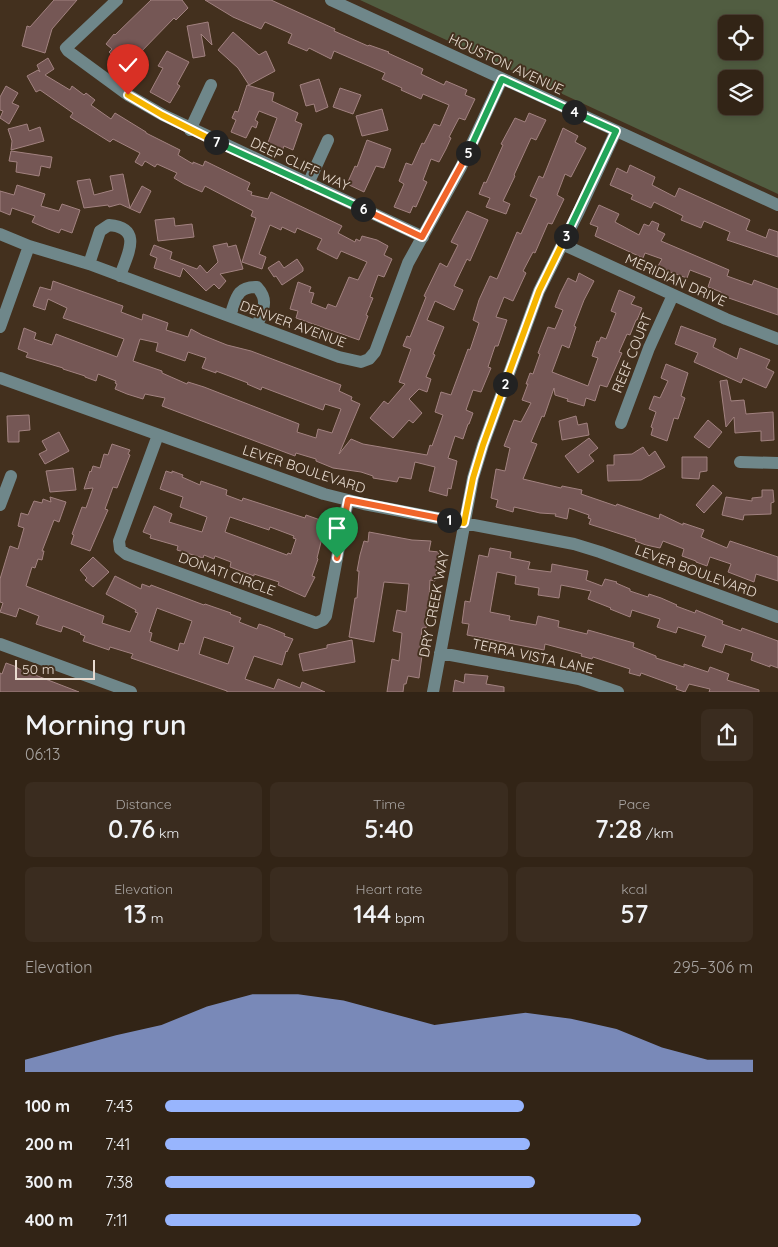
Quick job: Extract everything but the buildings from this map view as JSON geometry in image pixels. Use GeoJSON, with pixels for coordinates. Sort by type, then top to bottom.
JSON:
{"type":"FeatureCollection","features":[{"type":"Feature","properties":{"kind":"street","name":"DEEP CLIFF WAY"},"geometry":{"type":"LineString","coordinates":[[117,0],[66,48],[128,95],[190,130],[422,237]]}},
{"type":"Feature","properties":{"kind":"street","name":"HOUSTON AVENUE"},"geometry":{"type":"LineString","coordinates":[[331,0],[778,205]]}},
{"type":"Feature","properties":{"kind":"street","name":"DENVER AVENUE"},"geometry":{"type":"LineString","coordinates":[[0,234],[29,246],[88,264],[351,361],[361,362],[369,359],[378,346],[408,263],[461,167],[502,79]]}},
{"type":"Feature","properties":{"kind":"street"},"geometry":{"type":"LineString","coordinates":[[190,130],[211,85]]}},
{"type":"Feature","properties":{"kind":"street","name":"DRY CREEK WAY"},"geometry":{"type":"LineString","coordinates":[[433,692],[473,478],[483,445],[539,291],[616,131]]}},
{"type":"Feature","properties":{"kind":"street"},"geometry":{"type":"LineString","coordinates":[[308,184],[328,140]]}},
{"type":"Feature","properties":{"kind":"street"},"geometry":{"type":"LineString","coordinates":[[88,264],[100,231],[109,225],[120,226],[128,233],[132,243],[120,276]]}},
{"type":"Feature","properties":{"kind":"street","name":"MERIDIAN DRIVE"},"geometry":{"type":"LineString","coordinates":[[562,244],[726,319],[778,339]]}},
{"type":"Feature","properties":{"kind":"street"},"geometry":{"type":"LineString","coordinates":[[0,327],[29,246]]}},
{"type":"Feature","properties":{"kind":"street"},"geometry":{"type":"LineString","coordinates":[[230,316],[239,292],[248,286],[257,287],[263,293],[265,304],[257,326]]}},
{"type":"Feature","properties":{"kind":"street","name":"REEF COURT"},"geometry":{"type":"LineString","coordinates":[[621,423],[649,348],[673,295]]}},
{"type":"Feature","properties":{"kind":"street","name":"LEVER BOULEVARD"},"geometry":{"type":"LineString","coordinates":[[0,378],[298,486],[348,500],[574,544],[778,616]]}},
{"type":"Feature","properties":{"kind":"street","name":"DONATI CIRCLE"},"geometry":{"type":"LineString","coordinates":[[158,435],[119,541],[120,549],[126,554],[316,623],[323,620],[326,616],[348,500]]}},
{"type":"Feature","properties":{"kind":"street"},"geometry":{"type":"LineString","coordinates":[[740,462],[778,462]]}},
{"type":"Feature","properties":{"kind":"street"},"geometry":{"type":"LineString","coordinates":[[0,505],[11,476]]}},
{"type":"Feature","properties":{"kind":"street"},"geometry":{"type":"LineString","coordinates":[[0,644],[131,692]]}},
{"type":"Feature","properties":{"kind":"street","name":"TERRA VISTA LANE"},"geometry":{"type":"LineString","coordinates":[[440,653],[579,680],[618,692]]}},
{"type":"Feature","properties":{"kind":"green space"},"geometry":{"type":"Polygon","coordinates":[[[360,0],[778,0],[778,194],[360,0]]]}},
{"type":"Feature","properties":{"kind":"route"},"geometry":{"type":"LineString","coordinates":[[128,95],[190,130],[422,237],[461,167],[502,79],[616,131],[539,291],[483,445],[473,478],[464,523],[348,500],[337,558]]}}]}
